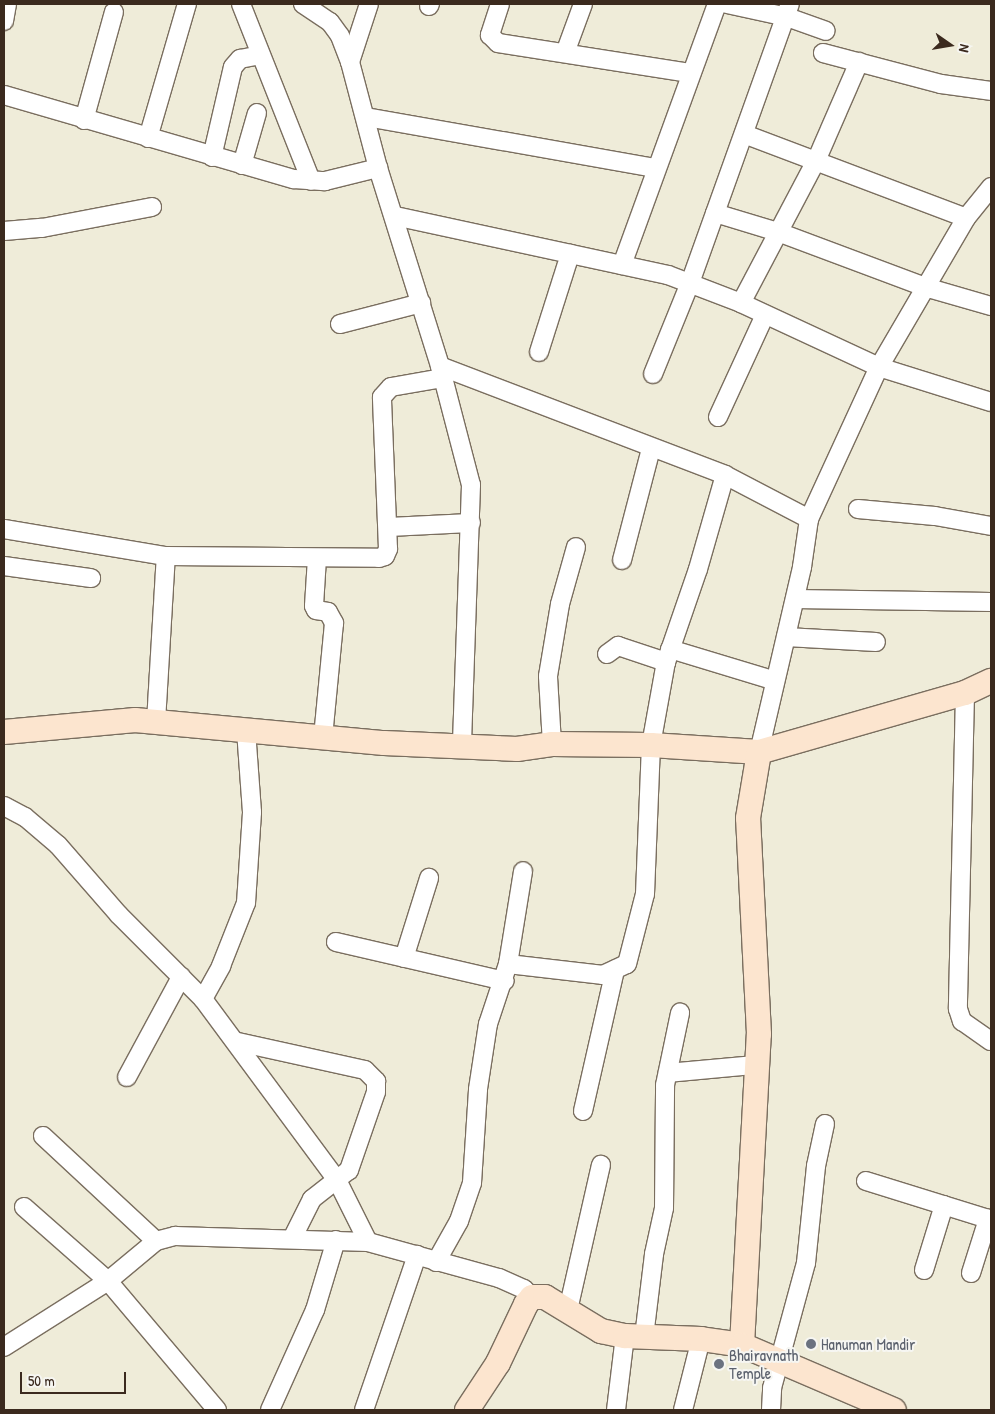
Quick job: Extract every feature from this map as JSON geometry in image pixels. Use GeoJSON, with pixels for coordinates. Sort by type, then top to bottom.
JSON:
{"type":"FeatureCollection","features":[{"type":"Feature","properties":{"kind":"street"},"geometry":{"type":"LineString","coordinates":[[4,21],[7,4]]}},
{"type":"Feature","properties":{"kind":"street"},"geometry":{"type":"LineString","coordinates":[[148,138],[187,4]]}},
{"type":"Feature","properties":{"kind":"street"},"geometry":{"type":"LineString","coordinates":[[241,4],[311,181]]}},
{"type":"Feature","properties":{"kind":"street"},"geometry":{"type":"LineString","coordinates":[[308,4],[330,22],[340,36],[350,62],[378,168],[395,216],[421,303],[471,484],[462,747]]}},
{"type":"Feature","properties":{"kind":"street"},"geometry":{"type":"LineString","coordinates":[[350,62],[369,4]]}},
{"type":"Feature","properties":{"kind":"street"},"geometry":{"type":"LineString","coordinates":[[500,4],[490,31],[494,41],[690,73]]}},
{"type":"Feature","properties":{"kind":"street"},"geometry":{"type":"LineString","coordinates":[[565,53],[583,4]]}},
{"type":"Feature","properties":{"kind":"street"},"geometry":{"type":"LineString","coordinates":[[622,265],[690,73],[717,4]]}},
{"type":"Feature","properties":{"kind":"street"},"geometry":{"type":"LineString","coordinates":[[727,4],[788,10],[826,31]]}},
{"type":"Feature","properties":{"kind":"street"},"geometry":{"type":"LineString","coordinates":[[653,374],[716,213],[788,10]]}},
{"type":"Feature","properties":{"kind":"street"},"geometry":{"type":"LineString","coordinates":[[84,120],[114,12]]}},
{"type":"Feature","properties":{"kind":"street"},"geometry":{"type":"LineString","coordinates":[[822,53],[941,84],[991,92]]}},
{"type":"Feature","properties":{"kind":"street"},"geometry":{"type":"LineString","coordinates":[[212,157],[233,67],[240,59],[261,55]]}},
{"type":"Feature","properties":{"kind":"street"},"geometry":{"type":"LineString","coordinates":[[741,303],[816,161],[859,62]]}},
{"type":"Feature","properties":{"kind":"street"},"geometry":{"type":"LineString","coordinates":[[4,95],[212,157],[311,181],[378,168]]}},
{"type":"Feature","properties":{"kind":"street"},"geometry":{"type":"LineString","coordinates":[[242,165],[257,113]]}},
{"type":"Feature","properties":{"kind":"street"},"geometry":{"type":"LineString","coordinates":[[366,117],[656,168]]}},
{"type":"Feature","properties":{"kind":"street"},"geometry":{"type":"LineString","coordinates":[[744,134],[966,218]]}},
{"type":"Feature","properties":{"kind":"street"},"geometry":{"type":"LineString","coordinates":[[742,1345],[755,1065],[759,1034],[748,818],[759,752],[795,599],[809,519],[880,367],[966,218],[991,187]]}},
{"type":"Feature","properties":{"kind":"street"},"geometry":{"type":"LineString","coordinates":[[4,231],[42,228],[152,207]]}},
{"type":"Feature","properties":{"kind":"street"},"geometry":{"type":"LineString","coordinates":[[716,213],[778,232],[925,287],[991,306]]}},
{"type":"Feature","properties":{"kind":"street"},"geometry":{"type":"LineString","coordinates":[[395,216],[622,265],[690,283],[741,303],[880,367],[991,402]]}},
{"type":"Feature","properties":{"kind":"street"},"geometry":{"type":"LineString","coordinates":[[539,352],[570,254]]}},
{"type":"Feature","properties":{"kind":"street"},"geometry":{"type":"LineString","coordinates":[[340,324],[421,303]]}},
{"type":"Feature","properties":{"kind":"street"},"geometry":{"type":"LineString","coordinates":[[718,417],[765,315]]}},
{"type":"Feature","properties":{"kind":"street"},"geometry":{"type":"LineString","coordinates":[[4,529],[166,556],[317,558],[385,556],[388,526],[384,392],[392,387],[441,372],[724,475],[809,519]]}},
{"type":"Feature","properties":{"kind":"street"},"geometry":{"type":"LineString","coordinates":[[622,560],[651,449]]}},
{"type":"Feature","properties":{"kind":"street"},"geometry":{"type":"LineString","coordinates":[[336,942],[404,958],[506,973],[603,975],[627,964],[645,894],[651,745],[668,656],[698,569],[724,475]]}},
{"type":"Feature","properties":{"kind":"street"},"geometry":{"type":"LineString","coordinates":[[858,509],[935,516],[991,526]]}},
{"type":"Feature","properties":{"kind":"street"},"geometry":{"type":"LineString","coordinates":[[388,526],[471,523]]}},
{"type":"Feature","properties":{"kind":"street"},"geometry":{"type":"LineString","coordinates":[[552,744],[548,676],[560,604],[576,547]]}},
{"type":"Feature","properties":{"kind":"street"},"geometry":{"type":"LineString","coordinates":[[156,722],[166,556]]}},
{"type":"Feature","properties":{"kind":"street"},"geometry":{"type":"LineString","coordinates":[[317,558],[314,606],[316,610],[328,612],[334,623],[323,738]]}},
{"type":"Feature","properties":{"kind":"street"},"geometry":{"type":"LineString","coordinates":[[4,566],[91,578]]}},
{"type":"Feature","properties":{"kind":"street"},"geometry":{"type":"LineString","coordinates":[[795,599],[991,602]]}},
{"type":"Feature","properties":{"kind":"street"},"geometry":{"type":"LineString","coordinates":[[786,637],[876,642]]}},
{"type":"Feature","properties":{"kind":"street"},"geometry":{"type":"LineString","coordinates":[[607,654],[618,646],[775,681]]}},
{"type":"Feature","properties":{"kind":"street"},"geometry":{"type":"LineString","coordinates":[[4,732],[135,720],[323,738],[462,747],[517,749],[552,744],[651,745],[759,752],[965,694],[991,681]]}},
{"type":"Feature","properties":{"kind":"street"},"geometry":{"type":"LineString","coordinates":[[965,694],[958,1009],[962,1021],[991,1041]]}},
{"type":"Feature","properties":{"kind":"street"},"geometry":{"type":"LineString","coordinates":[[203,999],[221,966],[246,902],[252,812],[246,731]]}},
{"type":"Feature","properties":{"kind":"street"},"geometry":{"type":"LineString","coordinates":[[4,806],[25,817],[58,845],[119,915],[203,999],[238,1042],[271,1093],[338,1180],[368,1242]]}},
{"type":"Feature","properties":{"kind":"street"},"geometry":{"type":"LineString","coordinates":[[436,1262],[459,1221],[472,1183],[478,1089],[488,1024],[506,973],[523,871]]}},
{"type":"Feature","properties":{"kind":"street"},"geometry":{"type":"LineString","coordinates":[[404,958],[429,878]]}},
{"type":"Feature","properties":{"kind":"street"},"geometry":{"type":"LineString","coordinates":[[583,1111],[615,970]]}},
{"type":"Feature","properties":{"kind":"street"},"geometry":{"type":"LineString","coordinates":[[127,1077],[180,977]]}},
{"type":"Feature","properties":{"kind":"street"},"geometry":{"type":"LineString","coordinates":[[616,1410],[664,1208],[664,1085],[680,1013]]}},
{"type":"Feature","properties":{"kind":"street"},"geometry":{"type":"LineString","coordinates":[[238,1042],[327,1060],[371,1073],[376,1081],[376,1092],[355,1158],[349,1170],[312,1199],[293,1238]]}},
{"type":"Feature","properties":{"kind":"street"},"geometry":{"type":"LineString","coordinates":[[668,1073],[755,1065]]}},
{"type":"Feature","properties":{"kind":"street"},"geometry":{"type":"LineString","coordinates":[[771,1410],[772,1388],[806,1263],[816,1166],[825,1124]]}},
{"type":"Feature","properties":{"kind":"street"},"geometry":{"type":"LineString","coordinates":[[43,1136],[156,1241]]}},
{"type":"Feature","properties":{"kind":"street"},"geometry":{"type":"LineString","coordinates":[[568,1310],[601,1165]]}},
{"type":"Feature","properties":{"kind":"street"},"geometry":{"type":"LineString","coordinates":[[866,1181],[989,1219],[971,1273]]}},
{"type":"Feature","properties":{"kind":"street"},"geometry":{"type":"LineString","coordinates":[[924,1270],[944,1205]]}},
{"type":"Feature","properties":{"kind":"street"},"geometry":{"type":"LineString","coordinates":[[24,1207],[108,1281],[217,1410]]}},
{"type":"Feature","properties":{"kind":"street"},"geometry":{"type":"LineString","coordinates":[[4,1347],[108,1281],[156,1241],[175,1236],[293,1238],[368,1242],[499,1278],[524,1289],[532,1297],[545,1296],[568,1310],[584,1323],[635,1336],[701,1339],[742,1345],[894,1410]]}},
{"type":"Feature","properties":{"kind":"street"},"geometry":{"type":"LineString","coordinates":[[270,1410],[315,1310],[336,1240]]}},
{"type":"Feature","properties":{"kind":"street"},"geometry":{"type":"LineString","coordinates":[[364,1410],[417,1255]]}},
{"type":"Feature","properties":{"kind":"street"},"geometry":{"type":"LineString","coordinates":[[467,1410],[498,1363],[532,1297]]}},
{"type":"Feature","properties":{"kind":"street"},"geometry":{"type":"LineString","coordinates":[[683,1410],[701,1339]]}},
{"type":"Feature","properties":{"kind":"place","name":"Hanuman Mandir"},"geometry":{"type":"Point","coordinates":[811,1344]}},
{"type":"Feature","properties":{"kind":"place","name":"Bhairavnath Temple"},"geometry":{"type":"Point","coordinates":[719,1364]}}]}
